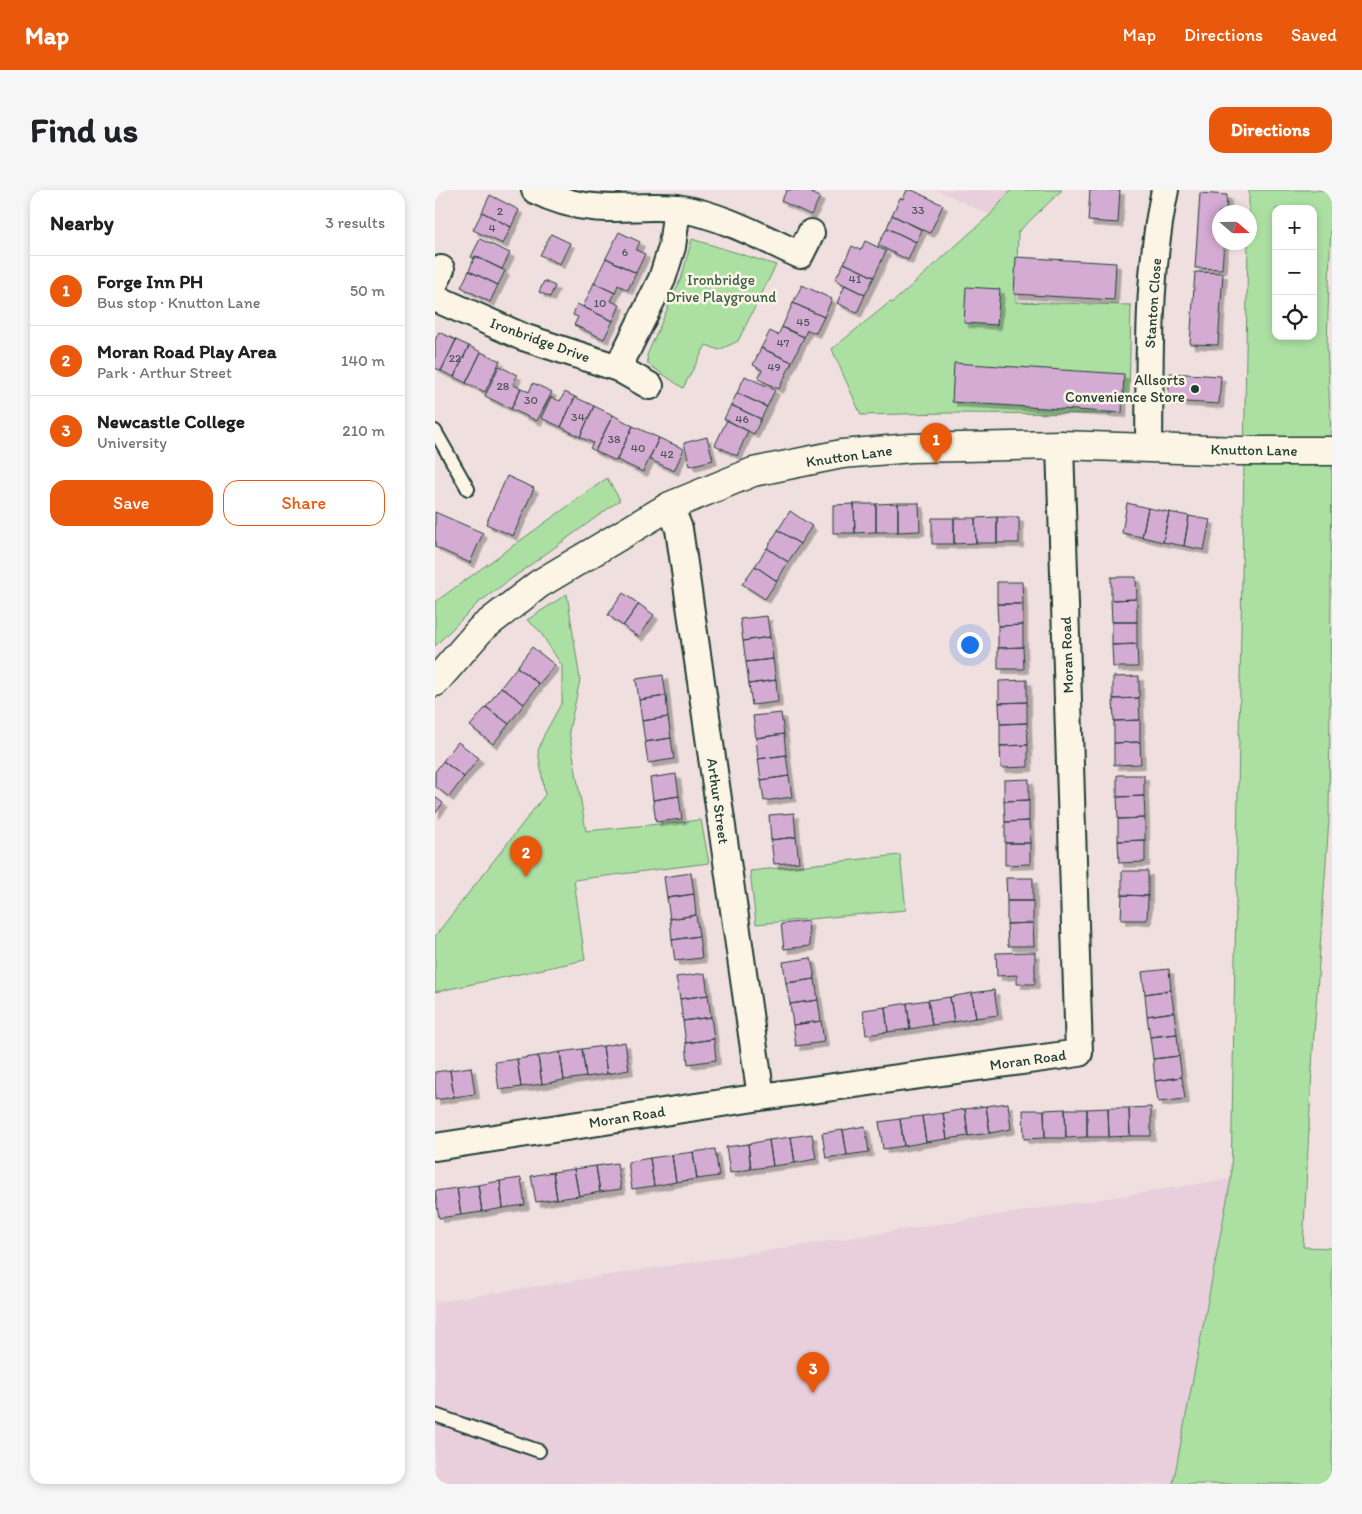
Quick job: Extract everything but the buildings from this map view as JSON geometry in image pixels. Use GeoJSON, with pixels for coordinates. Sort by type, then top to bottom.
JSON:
{"type":"FeatureCollection","features":[{"type":"Feature","properties":{"kind":"main road","name":"Knutton Lane"},"geometry":{"type":"LineString","coordinates":[[435,682],[481,629],[539,584],[670,506],[753,472],[842,454],[911,448],[1060,445],[1239,451],[1330,451]]}},
{"type":"Feature","properties":{"kind":"street"},"geometry":{"type":"LineString","coordinates":[[535,190],[570,204],[594,207],[646,206],[677,208],[721,219],[800,255],[811,233]]}},
{"type":"Feature","properties":{"kind":"street","name":"Stanton Close"},"geometry":{"type":"LineString","coordinates":[[1149,448],[1150,306],[1161,209],[1165,190]]}},
{"type":"Feature","properties":{"kind":"street"},"geometry":{"type":"LineString","coordinates":[[618,368],[662,280],[672,247],[677,208]]}},
{"type":"Feature","properties":{"kind":"street","name":"Ironbridge Drive"},"geometry":{"type":"LineString","coordinates":[[435,298],[523,337],[618,368],[651,386]]}},
{"type":"Feature","properties":{"kind":"street","name":"Moran Road"},"geometry":{"type":"LineString","coordinates":[[435,1147],[761,1097],[1079,1053],[1060,445]]}},
{"type":"Feature","properties":{"kind":"street","name":"Arthur Street"},"geometry":{"type":"LineString","coordinates":[[670,506],[679,529],[761,1097]]}},
{"type":"Feature","properties":{"kind":"lane"},"geometry":{"type":"LineString","coordinates":[[435,431],[468,488]]}},
{"type":"Feature","properties":{"kind":"lane"},"geometry":{"type":"LineString","coordinates":[[435,1415],[539,1451]]}},
{"type":"Feature","properties":{"kind":"shaded area"},"geometry":{"type":"Polygon","coordinates":[[[937,190],[1011,190],[990,215],[937,190]]]}},
{"type":"Feature","properties":{"kind":"shaded area"},"geometry":{"type":"Polygon","coordinates":[[[1231,1179],[1173,1484],[435,1484],[435,1302],[1231,1179]]]}},
{"type":"Feature","properties":{"kind":"green space"},"geometry":{"type":"Polygon","coordinates":[[[1011,190],[1062,190],[1018,232],[1016,302],[1131,305],[1129,398],[1111,414],[947,413],[861,415],[832,349],[890,302],[892,303],[990,215],[1011,190]]]}},
{"type":"Feature","properties":{"kind":"green space"},"geometry":{"type":"Polygon","coordinates":[[[1249,190],[1332,190],[1327,344],[1332,459],[1329,819],[1313,1049],[1303,1247],[1332,1248],[1332,1484],[1173,1484],[1231,1179],[1248,250],[1257,250],[1257,205],[1249,205],[1249,190]]]}},
{"type":"Feature","properties":{"kind":"green space","name":"Ironbridge Drive Playground"},"geometry":{"type":"Polygon","coordinates":[[[692,239],[776,265],[738,341],[719,350],[706,345],[683,388],[648,364],[647,355],[682,276],[692,239]]]}},
{"type":"Feature","properties":{"kind":"green space"},"geometry":{"type":"Polygon","coordinates":[[[607,478],[620,500],[478,603],[435,646],[435,602],[607,478]]]}},
{"type":"Feature","properties":{"kind":"green space"},"geometry":{"type":"Polygon","coordinates":[[[567,594],[580,680],[569,731],[586,831],[701,820],[709,863],[574,880],[585,960],[435,992],[435,936],[545,795],[538,751],[544,735],[562,702],[562,666],[539,630],[527,620],[567,594]]]}},
{"type":"Feature","properties":{"kind":"green space"},"geometry":{"type":"Polygon","coordinates":[[[900,855],[906,910],[756,924],[750,871],[900,855]]]}},
{"type":"Feature","properties":{"kind":"place","name":"Allsorts Convenience Store"},"geometry":{"type":"Point","coordinates":[1195,389]}},
{"type":"Feature","properties":{"kind":"place","name":"Forge Inn PH"},"geometry":{"type":"Point","coordinates":[936,464]}},
{"type":"Feature","properties":{"kind":"place","name":"Moran Road Play Area"},"geometry":{"type":"Point","coordinates":[526,877]}},
{"type":"Feature","properties":{"kind":"place","name":"Newcastle College"},"geometry":{"type":"Point","coordinates":[813,1393]}}]}
